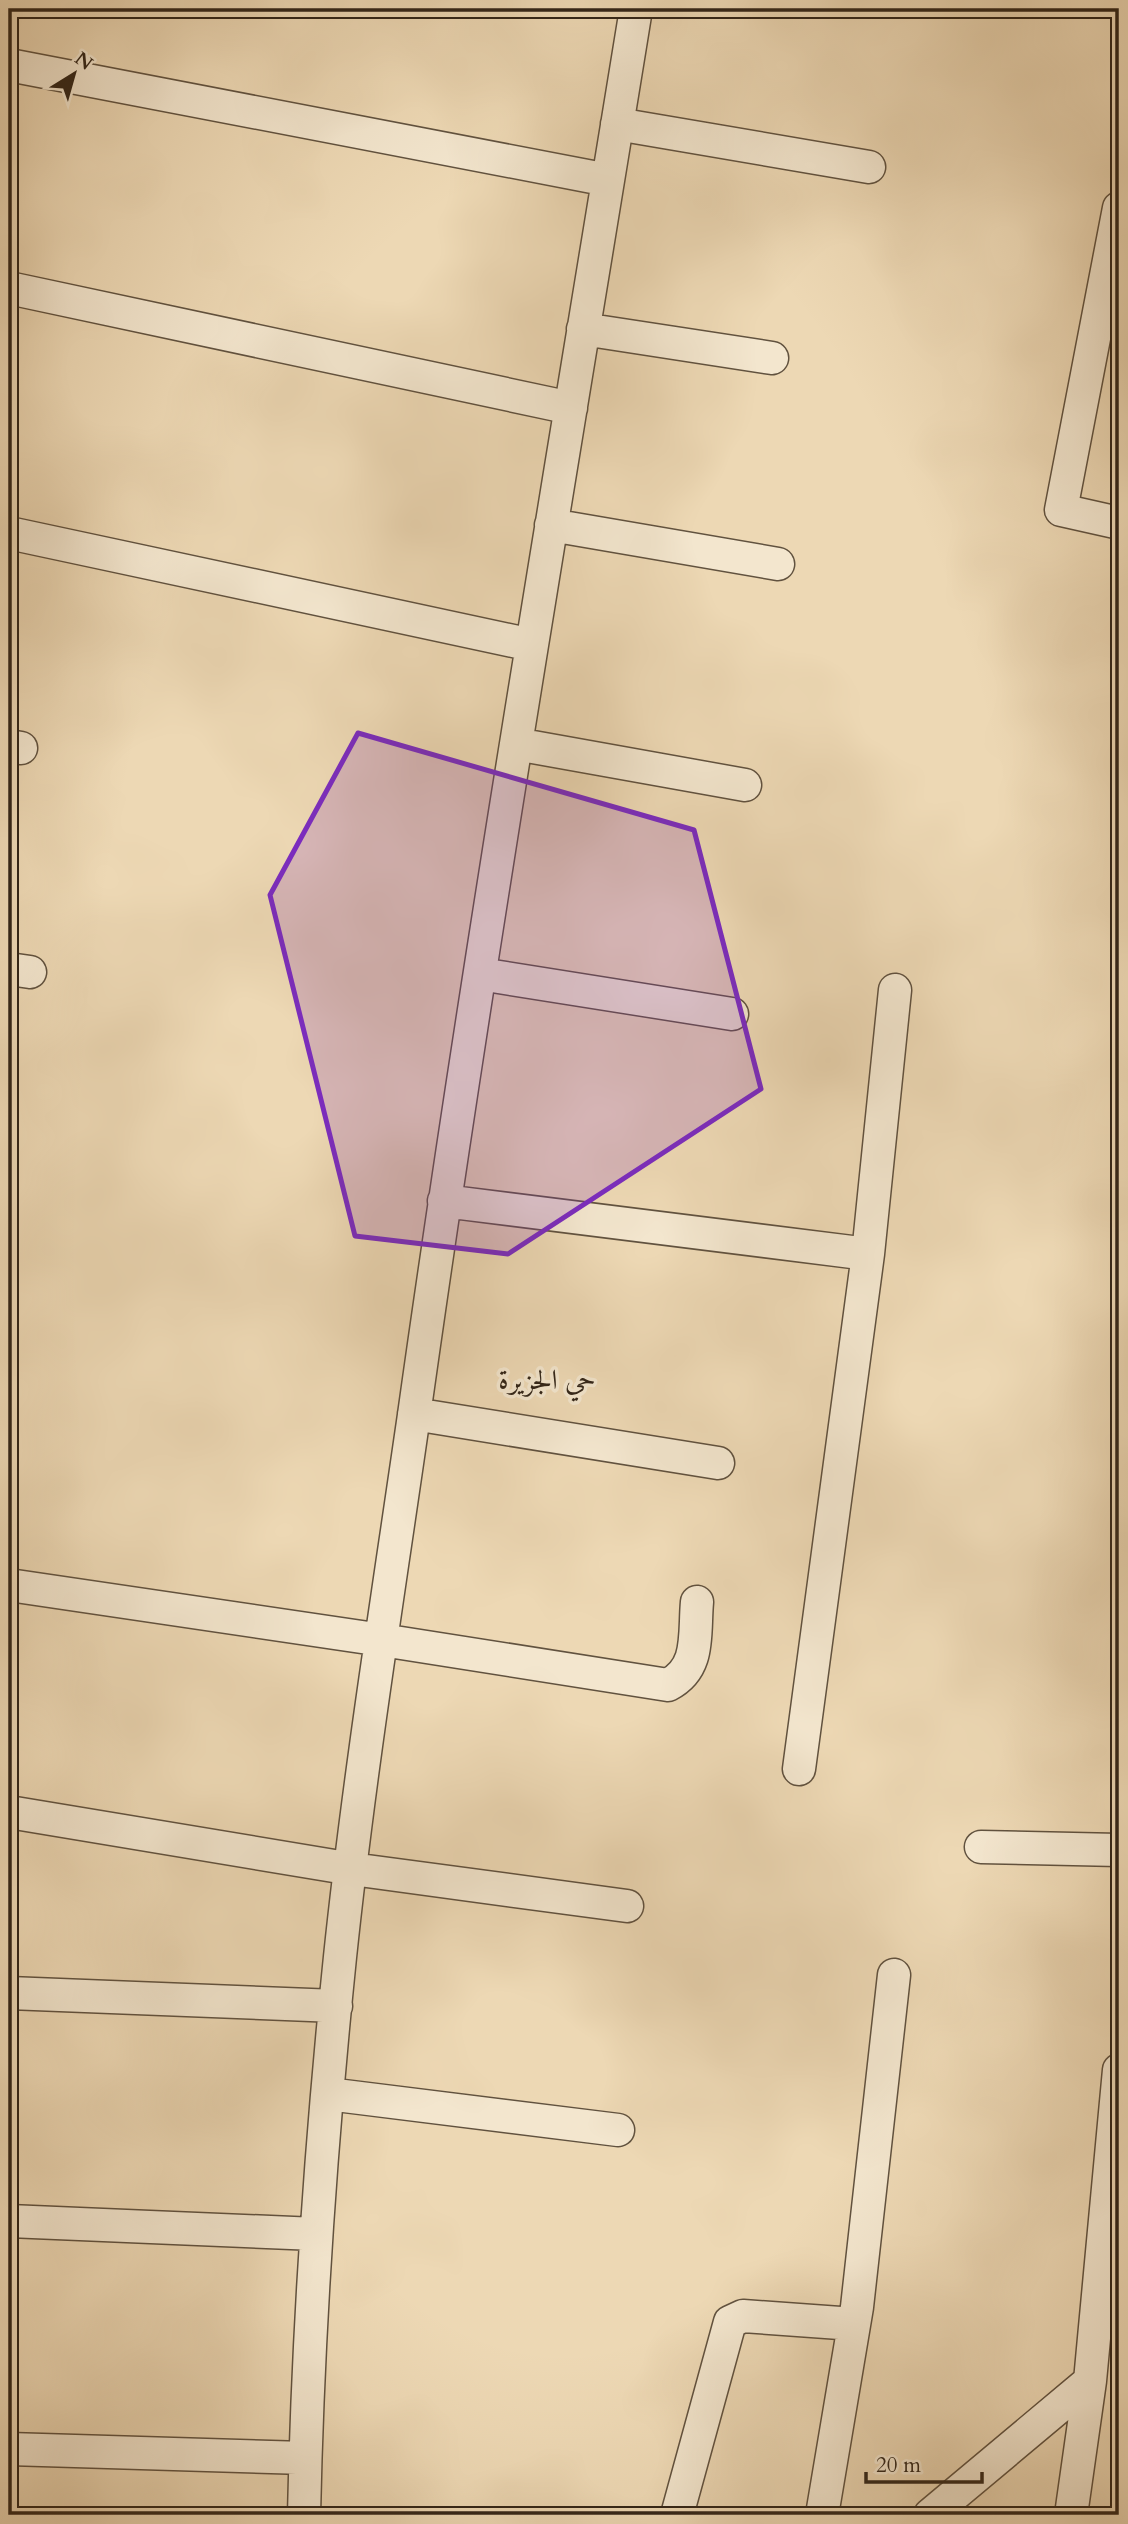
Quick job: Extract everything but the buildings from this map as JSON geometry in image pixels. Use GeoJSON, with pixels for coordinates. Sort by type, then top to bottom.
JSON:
{"type":"FeatureCollection","features":[{"type":"Feature","properties":{"kind":"street"},"geometry":{"type":"LineString","coordinates":[[304,2515],[316,2234],[328,2094],[352,1869],[382,1640],[444,1201],[531,645],[636,9]]}},
{"type":"Feature","properties":{"kind":"street"},"geometry":{"type":"LineString","coordinates":[[9,65],[608,180]]}},
{"type":"Feature","properties":{"kind":"street"},"geometry":{"type":"LineString","coordinates":[[617,124],[869,167]]}},
{"type":"Feature","properties":{"kind":"street"},"geometry":{"type":"LineString","coordinates":[[1119,208],[1061,510],[1119,523]]}},
{"type":"Feature","properties":{"kind":"street"},"geometry":{"type":"LineString","coordinates":[[9,288],[570,408]]}},
{"type":"Feature","properties":{"kind":"street"},"geometry":{"type":"LineString","coordinates":[[583,329],[772,358]]}},
{"type":"Feature","properties":{"kind":"street"},"geometry":{"type":"LineString","coordinates":[[551,525],[778,564]]}},
{"type":"Feature","properties":{"kind":"street"},"geometry":{"type":"LineString","coordinates":[[9,533],[531,645]]}},
{"type":"Feature","properties":{"kind":"street"},"geometry":{"type":"LineString","coordinates":[[516,744],[745,785]]}},
{"type":"Feature","properties":{"kind":"street"},"geometry":{"type":"LineString","coordinates":[[480,974],[732,1014]]}},
{"type":"Feature","properties":{"kind":"street"},"geometry":{"type":"LineString","coordinates":[[799,1769],[868,1254],[895,990]]}},
{"type":"Feature","properties":{"kind":"street"},"geometry":{"type":"LineString","coordinates":[[444,1201],[868,1254]]}},
{"type":"Feature","properties":{"kind":"street"},"geometry":{"type":"LineString","coordinates":[[414,1415],[718,1463]]}},
{"type":"Feature","properties":{"kind":"street"},"geometry":{"type":"LineString","coordinates":[[9,1585],[668,1685],[680,1679],[692,1664],[696,1602]]}},
{"type":"Feature","properties":{"kind":"street"},"geometry":{"type":"LineString","coordinates":[[9,1812],[352,1869],[627,1906]]}},
{"type":"Feature","properties":{"kind":"street"},"geometry":{"type":"LineString","coordinates":[[981,1847],[1119,1850]]}},
{"type":"Feature","properties":{"kind":"street"},"geometry":{"type":"LineString","coordinates":[[822,2515],[855,2324],[894,1975]]}},
{"type":"Feature","properties":{"kind":"street"},"geometry":{"type":"LineString","coordinates":[[9,1993],[336,2006]]}},
{"type":"Feature","properties":{"kind":"street"},"geometry":{"type":"LineString","coordinates":[[1071,2515],[1090,2381],[1119,2070]]}},
{"type":"Feature","properties":{"kind":"street"},"geometry":{"type":"LineString","coordinates":[[328,2094],[618,2130]]}},
{"type":"Feature","properties":{"kind":"street"},"geometry":{"type":"LineString","coordinates":[[9,2221],[316,2234]]}},
{"type":"Feature","properties":{"kind":"street"},"geometry":{"type":"LineString","coordinates":[[677,2515],[730,2322],[743,2316],[855,2324]]}},
{"type":"Feature","properties":{"kind":"street"},"geometry":{"type":"LineString","coordinates":[[930,2515],[1090,2381]]}},
{"type":"Feature","properties":{"kind":"street"},"geometry":{"type":"LineString","coordinates":[[9,2449],[305,2458]]}},
{"type":"Feature","properties":{"kind":"highlighted area"},"geometry":{"type":"Polygon","coordinates":[[[358,733],[694,830],[761,1089],[508,1254],[355,1236],[270,895],[358,733]]]}},
{"type":"Feature","properties":{"kind":"district","name":"حي الجزيرة"},"geometry":{"type":"Point","coordinates":[547,1380]}}]}
